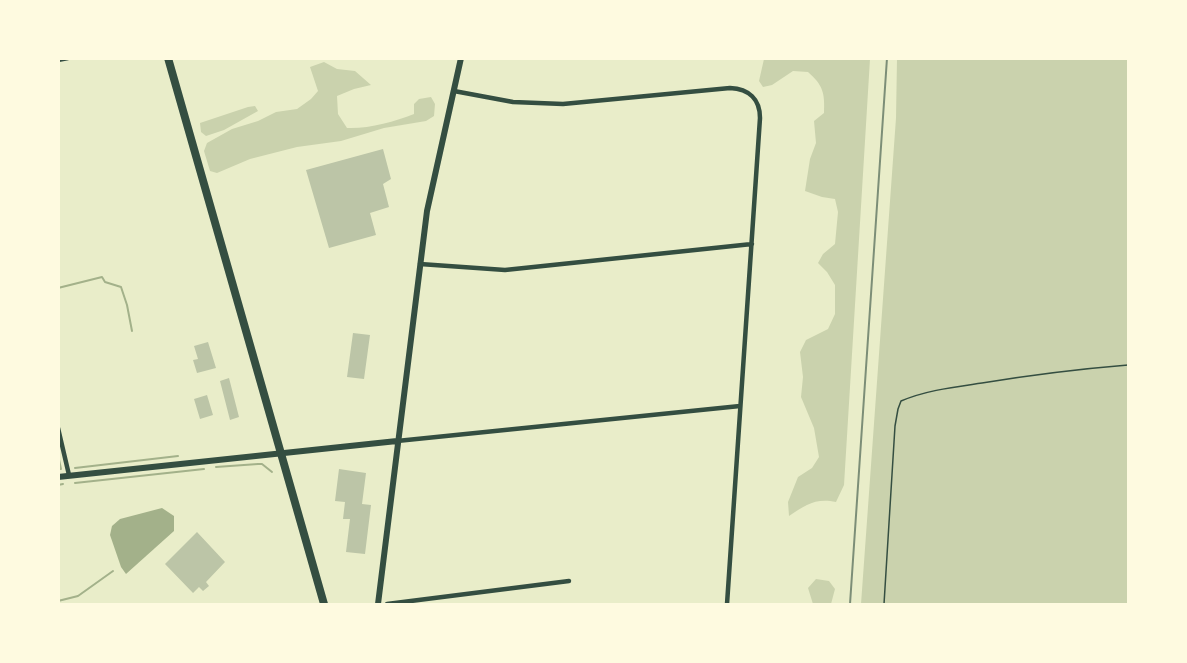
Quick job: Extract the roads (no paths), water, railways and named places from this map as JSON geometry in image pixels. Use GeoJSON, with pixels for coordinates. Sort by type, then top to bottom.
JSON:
{"type":"FeatureCollection","features":[{"type":"Feature","properties":{"kind":"main road"},"geometry":{"type":"LineString","coordinates":[[168,58],[324,604]]}},
{"type":"Feature","properties":{"kind":"street"},"geometry":{"type":"LineString","coordinates":[[58,60],[68,58]]}},
{"type":"Feature","properties":{"kind":"street"},"geometry":{"type":"LineString","coordinates":[[378,604],[419,264],[432,184],[461,58]]}},
{"type":"Feature","properties":{"kind":"street"},"geometry":{"type":"LineString","coordinates":[[453,91],[513,102],[577,104],[719,88],[745,90],[759,104],[752,244],[727,604]]}},
{"type":"Feature","properties":{"kind":"street"},"geometry":{"type":"LineString","coordinates":[[419,264],[505,270],[752,244]]}},
{"type":"Feature","properties":{"kind":"street"},"geometry":{"type":"LineString","coordinates":[[58,477],[740,406]]}},
{"type":"Feature","properties":{"kind":"street"},"geometry":{"type":"LineString","coordinates":[[58,428],[69,476]]}},
{"type":"Feature","properties":{"kind":"street"},"geometry":{"type":"LineString","coordinates":[[387,604],[569,581]]}},
{"type":"Feature","properties":{"kind":"waterway"},"geometry":{"type":"LineString","coordinates":[[58,288],[102,277],[105,282],[121,287],[132,331]]}},
{"type":"Feature","properties":{"kind":"waterway"},"geometry":{"type":"LineString","coordinates":[[58,455],[61,469],[58,469]]}},
{"type":"Feature","properties":{"kind":"waterway"},"geometry":{"type":"LineString","coordinates":[[75,468],[178,456]]}},
{"type":"Feature","properties":{"kind":"waterway"},"geometry":{"type":"LineString","coordinates":[[216,467],[262,464],[272,472]]}},
{"type":"Feature","properties":{"kind":"waterway"},"geometry":{"type":"LineString","coordinates":[[75,483],[204,469]]}},
{"type":"Feature","properties":{"kind":"waterway"},"geometry":{"type":"LineString","coordinates":[[58,485],[63,484]]}},
{"type":"Feature","properties":{"kind":"waterway"},"geometry":{"type":"LineString","coordinates":[[58,601],[78,596],[113,571]]}},
{"type":"Feature","properties":{"kind":"railway"},"geometry":{"type":"LineString","coordinates":[[850,604],[887,58]]}}]}
